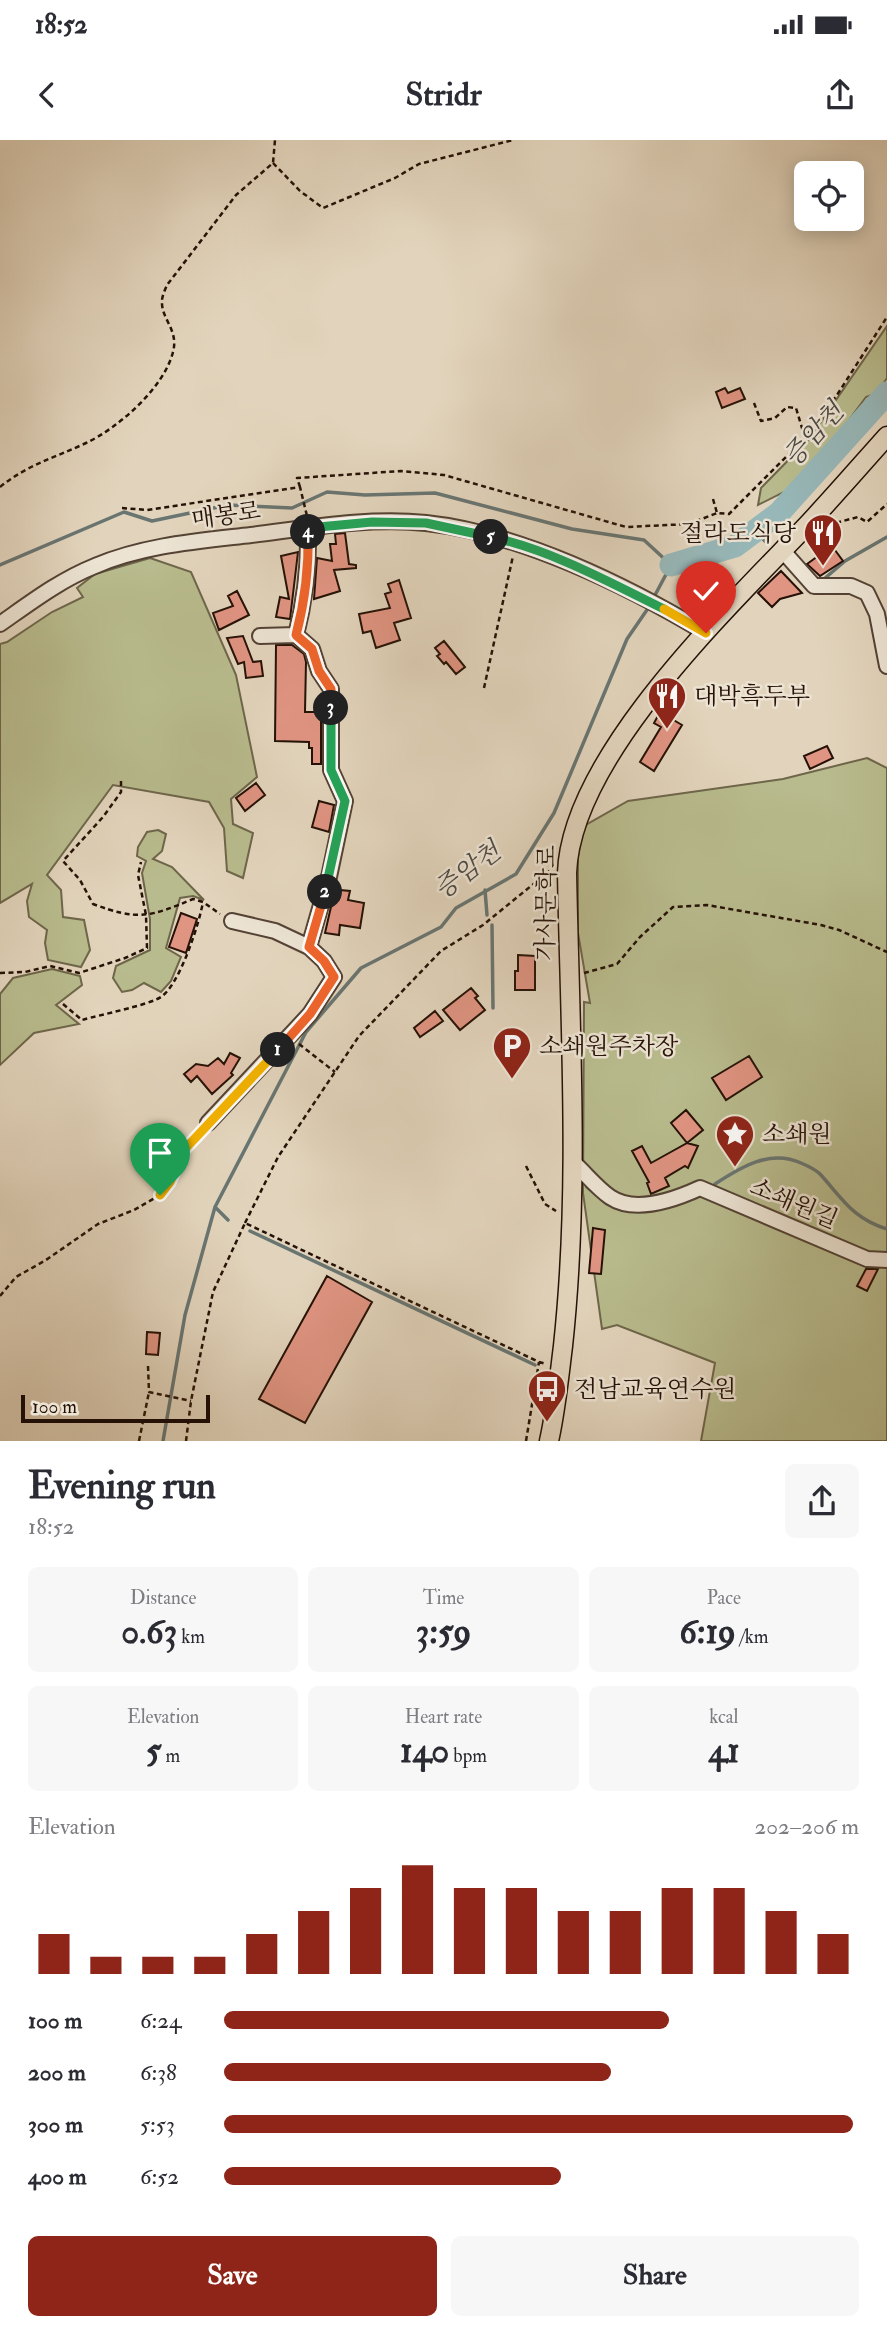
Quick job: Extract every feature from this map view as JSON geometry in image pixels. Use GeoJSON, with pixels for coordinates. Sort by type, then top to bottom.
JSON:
{"type":"FeatureCollection","features":[{"type":"Feature","properties":{"kind":"main road","name":"가사문학로"},"geometry":{"type":"LineString","coordinates":[[550,1441],[571,1265],[574,1163],[568,855],[575,828],[615,747],[636,715],[706,633],[887,436]]}},
{"type":"Feature","properties":{"kind":"street","name":"매봉로"},"geometry":{"type":"LineString","coordinates":[[0,624],[67,579],[95,565],[130,554],[308,523],[372,522],[426,523],[516,542],[627,591],[706,633]]}},
{"type":"Feature","properties":{"kind":"street"},"geometry":{"type":"LineString","coordinates":[[296,635],[303,609],[307,572],[308,523]]}},
{"type":"Feature","properties":{"kind":"street"},"geometry":{"type":"LineString","coordinates":[[782,550],[814,586],[850,586],[867,593],[877,614],[887,666]]}},
{"type":"Feature","properties":{"kind":"street"},"geometry":{"type":"LineString","coordinates":[[260,636],[296,635],[312,649],[319,671],[331,689],[331,770],[345,801],[329,877],[309,947]]}},
{"type":"Feature","properties":{"kind":"street"},"geometry":{"type":"LineString","coordinates":[[208,1123],[310,1014],[334,977],[324,961],[309,947],[275,931],[232,921]]}},
{"type":"Feature","properties":{"kind":"street","name":"소쇄원길"},"geometry":{"type":"LineString","coordinates":[[574,1163],[612,1199],[632,1205],[653,1203],[681,1197],[700,1188],[867,1258],[887,1260]]}},
{"type":"Feature","properties":{"kind":"path"},"geometry":{"type":"LineString","coordinates":[[0,487],[19,471],[88,443],[109,430],[149,394],[174,350],[174,333],[163,310],[166,285],[236,195],[272,163],[275,140]]}},
{"type":"Feature","properties":{"kind":"path"},"geometry":{"type":"LineString","coordinates":[[272,163],[300,191],[323,208],[395,178],[419,164],[513,140]]}},
{"type":"Feature","properties":{"kind":"path"},"geometry":{"type":"LineString","coordinates":[[308,523],[297,478],[401,471],[444,475],[626,527],[689,524],[717,513],[729,514],[805,438],[837,396],[887,317]]}},
{"type":"Feature","properties":{"kind":"path"},"geometry":{"type":"LineString","coordinates":[[754,403],[761,421],[775,418],[787,407],[796,408],[805,438]]}},
{"type":"Feature","properties":{"kind":"path"},"geometry":{"type":"LineString","coordinates":[[122,508],[147,510],[301,488]]}},
{"type":"Feature","properties":{"kind":"path"},"geometry":{"type":"LineString","coordinates":[[713,499],[717,513]]}},
{"type":"Feature","properties":{"kind":"path"},"geometry":{"type":"LineString","coordinates":[[807,525],[825,525],[858,517],[867,522],[887,504]]}},
{"type":"Feature","properties":{"kind":"path"},"geometry":{"type":"LineString","coordinates":[[484,688],[516,542]]}},
{"type":"Feature","properties":{"kind":"path"},"geometry":{"type":"LineString","coordinates":[[121,781],[121,792],[103,817],[63,861],[80,880],[93,904],[122,915],[146,915],[167,911],[193,899],[203,902],[232,921]]}},
{"type":"Feature","properties":{"kind":"path"},"geometry":{"type":"LineString","coordinates":[[186,1441],[191,1401],[213,1292],[278,1157],[359,1036],[441,951],[483,926],[568,855]]}},
{"type":"Feature","properties":{"kind":"path"},"geometry":{"type":"LineString","coordinates":[[0,973],[25,972],[50,966],[79,973],[147,948],[146,915],[138,875],[141,862]]}},
{"type":"Feature","properties":{"kind":"path"},"geometry":{"type":"LineString","coordinates":[[63,1004],[82,1020],[160,998],[172,986],[199,925],[203,902]]}},
{"type":"Feature","properties":{"kind":"path"},"geometry":{"type":"LineString","coordinates":[[569,977],[617,964],[640,937],[673,906],[707,905],[821,925],[839,930],[887,952]]}},
{"type":"Feature","properties":{"kind":"path"},"geometry":{"type":"LineString","coordinates":[[294,1040],[335,1072]]}},
{"type":"Feature","properties":{"kind":"path"},"geometry":{"type":"LineString","coordinates":[[0,1296],[16,1277],[98,1224],[134,1210],[160,1195],[170,1182],[184,1150],[208,1123]]}},
{"type":"Feature","properties":{"kind":"path"},"geometry":{"type":"LineString","coordinates":[[526,1166],[545,1204],[556,1211],[573,1212]]}},
{"type":"Feature","properties":{"kind":"path"},"geometry":{"type":"LineString","coordinates":[[245,1223],[539,1362],[561,1366]]}},
{"type":"Feature","properties":{"kind":"path"},"geometry":{"type":"LineString","coordinates":[[526,1441],[539,1362]]}},
{"type":"Feature","properties":{"kind":"path"},"geometry":{"type":"LineString","coordinates":[[139,1441],[149,1392],[148,1366]]}},
{"type":"Feature","properties":{"kind":"path"},"geometry":{"type":"LineString","coordinates":[[149,1392],[191,1401]]}},
{"type":"Feature","properties":{"kind":"green space"},"geometry":{"type":"Polygon","coordinates":[[[887,326],[887,378],[877,393],[866,397],[802,483],[758,505],[761,488],[809,439],[887,326]]]}},
{"type":"Feature","properties":{"kind":"green space"},"geometry":{"type":"Polygon","coordinates":[[[150,558],[191,572],[236,675],[257,777],[231,799],[233,824],[253,833],[243,878],[227,871],[224,828],[209,802],[113,785],[47,875],[61,890],[63,917],[84,920],[90,950],[81,967],[48,960],[45,943],[47,930],[29,917],[27,901],[32,884],[0,903],[0,644],[52,612],[83,597],[77,588],[95,574],[150,558]]]}},
{"type":"Feature","properties":{"kind":"green space"},"geometry":{"type":"Polygon","coordinates":[[[867,758],[887,768],[887,1441],[701,1441],[715,1363],[617,1325],[602,1329],[583,1193],[584,1002],[590,1003],[578,933],[578,856],[584,826],[628,801],[783,779],[867,758]]]}},
{"type":"Feature","properties":{"kind":"green space"},"geometry":{"type":"Polygon","coordinates":[[[158,830],[166,834],[162,851],[153,859],[172,867],[204,900],[193,896],[180,898],[166,948],[181,957],[171,981],[161,992],[144,983],[122,992],[113,978],[116,966],[150,950],[150,919],[142,873],[146,861],[137,856],[138,847],[147,832],[158,830]]]}},
{"type":"Feature","properties":{"kind":"green space"},"geometry":{"type":"Polygon","coordinates":[[[52,969],[80,976],[82,985],[56,1005],[79,1024],[34,1033],[0,1065],[0,994],[13,978],[52,969]]]}},
{"type":"Feature","properties":{"kind":"building"},"geometry":{"type":"Polygon","coordinates":[[[725,388],[728,393],[740,388],[745,399],[722,408],[716,392],[725,388]]]}},
{"type":"Feature","properties":{"kind":"building"},"geometry":{"type":"Polygon","coordinates":[[[345,533],[349,564],[356,565],[356,568],[334,570],[340,591],[314,599],[317,558],[332,561],[330,544],[336,544],[335,534],[345,533]]]}},
{"type":"Feature","properties":{"kind":"building"},"geometry":{"type":"Polygon","coordinates":[[[832,546],[843,561],[820,576],[807,564],[832,546]]]}},
{"type":"Feature","properties":{"kind":"building"},"geometry":{"type":"Polygon","coordinates":[[[298,552],[290,619],[276,617],[280,597],[289,599],[281,556],[298,552]]]}},
{"type":"Feature","properties":{"kind":"building"},"geometry":{"type":"Polygon","coordinates":[[[781,571],[802,593],[780,599],[772,607],[758,593],[781,571]]]}},
{"type":"Feature","properties":{"kind":"building"},"geometry":{"type":"Polygon","coordinates":[[[399,580],[411,618],[394,623],[400,640],[376,648],[371,631],[363,633],[359,614],[390,608],[385,594],[391,592],[388,584],[399,580]]]}},
{"type":"Feature","properties":{"kind":"building"},"geometry":{"type":"Polygon","coordinates":[[[237,591],[249,615],[219,630],[213,613],[233,606],[228,596],[237,591]]]}},
{"type":"Feature","properties":{"kind":"building"},"geometry":{"type":"Polygon","coordinates":[[[243,636],[253,662],[261,661],[263,676],[246,678],[244,662],[238,664],[227,638],[243,636]]]}},
{"type":"Feature","properties":{"kind":"building"},"geometry":{"type":"Polygon","coordinates":[[[444,641],[465,667],[456,674],[437,656],[440,654],[435,648],[444,641]]]}},
{"type":"Feature","properties":{"kind":"building"},"geometry":{"type":"Polygon","coordinates":[[[276,645],[292,645],[304,654],[305,712],[321,712],[321,764],[312,764],[312,748],[309,748],[309,742],[275,741],[276,645]]]}},
{"type":"Feature","properties":{"kind":"building"},"geometry":{"type":"Polygon","coordinates":[[[660,712],[682,725],[654,771],[640,762],[661,727],[654,723],[660,712]]]}},
{"type":"Feature","properties":{"kind":"building"},"geometry":{"type":"Polygon","coordinates":[[[827,746],[833,758],[810,769],[804,756],[827,746]]]}},
{"type":"Feature","properties":{"kind":"building"},"geometry":{"type":"Polygon","coordinates":[[[256,783],[265,795],[245,811],[236,798],[256,783]]]}},
{"type":"Feature","properties":{"kind":"building"},"geometry":{"type":"Polygon","coordinates":[[[319,801],[334,805],[329,832],[312,827],[319,801]]]}},
{"type":"Feature","properties":{"kind":"building"},"geometry":{"type":"Polygon","coordinates":[[[340,890],[350,891],[348,900],[364,903],[360,928],[340,925],[339,935],[325,933],[333,898],[339,899],[340,890]]]}},
{"type":"Feature","properties":{"kind":"building"},"geometry":{"type":"Polygon","coordinates":[[[181,913],[197,919],[186,953],[169,947],[181,913]]]}},
{"type":"Feature","properties":{"kind":"building"},"geometry":{"type":"Polygon","coordinates":[[[518,955],[535,956],[535,990],[515,990],[518,955]]]}},
{"type":"Feature","properties":{"kind":"building"},"geometry":{"type":"Polygon","coordinates":[[[471,988],[485,1010],[460,1030],[443,1010],[471,988]]]}},
{"type":"Feature","properties":{"kind":"building"},"geometry":{"type":"Polygon","coordinates":[[[435,1011],[443,1021],[420,1037],[414,1028],[435,1011]]]}},
{"type":"Feature","properties":{"kind":"building"},"geometry":{"type":"Polygon","coordinates":[[[230,1053],[240,1058],[231,1073],[233,1075],[212,1094],[197,1076],[191,1082],[184,1074],[196,1064],[208,1066],[218,1058],[224,1064],[230,1053]]]}},
{"type":"Feature","properties":{"kind":"building"},"geometry":{"type":"Polygon","coordinates":[[[749,1056],[762,1077],[726,1100],[712,1078],[749,1056]]]}},
{"type":"Feature","properties":{"kind":"building"},"geometry":{"type":"Polygon","coordinates":[[[686,1110],[703,1130],[687,1143],[671,1123],[686,1110]]]}},
{"type":"Feature","properties":{"kind":"building"},"geometry":{"type":"Polygon","coordinates":[[[687,1143],[698,1146],[688,1168],[685,1166],[665,1178],[669,1186],[651,1194],[647,1183],[649,1182],[632,1151],[642,1146],[651,1163],[687,1143]]]}},
{"type":"Feature","properties":{"kind":"building"},"geometry":{"type":"Polygon","coordinates":[[[593,1228],[605,1230],[601,1274],[589,1273],[593,1228]]]}},
{"type":"Feature","properties":{"kind":"building"},"geometry":{"type":"Polygon","coordinates":[[[866,1269],[878,1269],[867,1291],[857,1286],[866,1269]]]}},
{"type":"Feature","properties":{"kind":"building"},"geometry":{"type":"Polygon","coordinates":[[[327,1276],[372,1302],[305,1423],[259,1399],[327,1276]]]}},
{"type":"Feature","properties":{"kind":"building"},"geometry":{"type":"Polygon","coordinates":[[[147,1332],[160,1333],[158,1355],[146,1354],[147,1332]]]}},
{"type":"Feature","properties":{"kind":"waterway","name":"증암천"},"geometry":{"type":"LineString","coordinates":[[671,565],[735,546],[779,513],[887,393]]}},
{"type":"Feature","properties":{"kind":"waterway"},"geometry":{"type":"LineString","coordinates":[[0,565],[124,512],[152,521],[228,505],[292,508],[327,492],[365,495],[435,493],[572,529],[644,540],[671,565],[654,597]]}},
{"type":"Feature","properties":{"kind":"waterway"},"geometry":{"type":"LineString","coordinates":[[755,531],[768,544]]}},
{"type":"Feature","properties":{"kind":"waterway"},"geometry":{"type":"LineString","coordinates":[[824,579],[845,561],[887,537]]}},
{"type":"Feature","properties":{"kind":"waterway","name":"증암천"},"geometry":{"type":"LineString","coordinates":[[163,1441],[185,1315],[215,1207],[306,1032],[361,968],[441,927],[456,908],[516,874],[554,813],[627,639],[651,604]]}},
{"type":"Feature","properties":{"kind":"waterway"},"geometry":{"type":"LineString","coordinates":[[485,890],[487,915]]}},
{"type":"Feature","properties":{"kind":"waterway"},"geometry":{"type":"LineString","coordinates":[[492,925],[493,1008]]}},
{"type":"Feature","properties":{"kind":"waterway"},"geometry":{"type":"LineString","coordinates":[[715,1184],[756,1162],[789,1159],[816,1171],[857,1214],[887,1229]]}},
{"type":"Feature","properties":{"kind":"waterway"},"geometry":{"type":"LineString","coordinates":[[587,1187],[607,1204],[625,1210]]}},
{"type":"Feature","properties":{"kind":"waterway"},"geometry":{"type":"LineString","coordinates":[[215,1207],[228,1220]]}},
{"type":"Feature","properties":{"kind":"waterway"},"geometry":{"type":"LineString","coordinates":[[250,1231],[535,1365]]}},
{"type":"Feature","properties":{"kind":"place","name":"절라도식당"},"geometry":{"type":"Point","coordinates":[823,567]}},
{"type":"Feature","properties":{"kind":"place","name":"대박흑두부"},"geometry":{"type":"Point","coordinates":[667,730]}},
{"type":"Feature","properties":{"kind":"place","name":"소쇄원주차장"},"geometry":{"type":"Point","coordinates":[512,1080]}},
{"type":"Feature","properties":{"kind":"place","name":"소쇄원"},"geometry":{"type":"Point","coordinates":[735,1168]}},
{"type":"Feature","properties":{"kind":"place","name":"전남교육연수원"},"geometry":{"type":"Point","coordinates":[547,1423]}},
{"type":"Feature","properties":{"kind":"route"},"geometry":{"type":"LineString","coordinates":[[160,1195],[170,1182],[184,1150],[310,1014],[334,977],[324,961],[309,947],[329,877],[345,801],[331,770],[331,689],[319,671],[312,649],[296,635],[303,609],[309,559],[308,528],[372,522],[426,523],[516,542],[577,567],[678,616],[706,633]]}}]}
